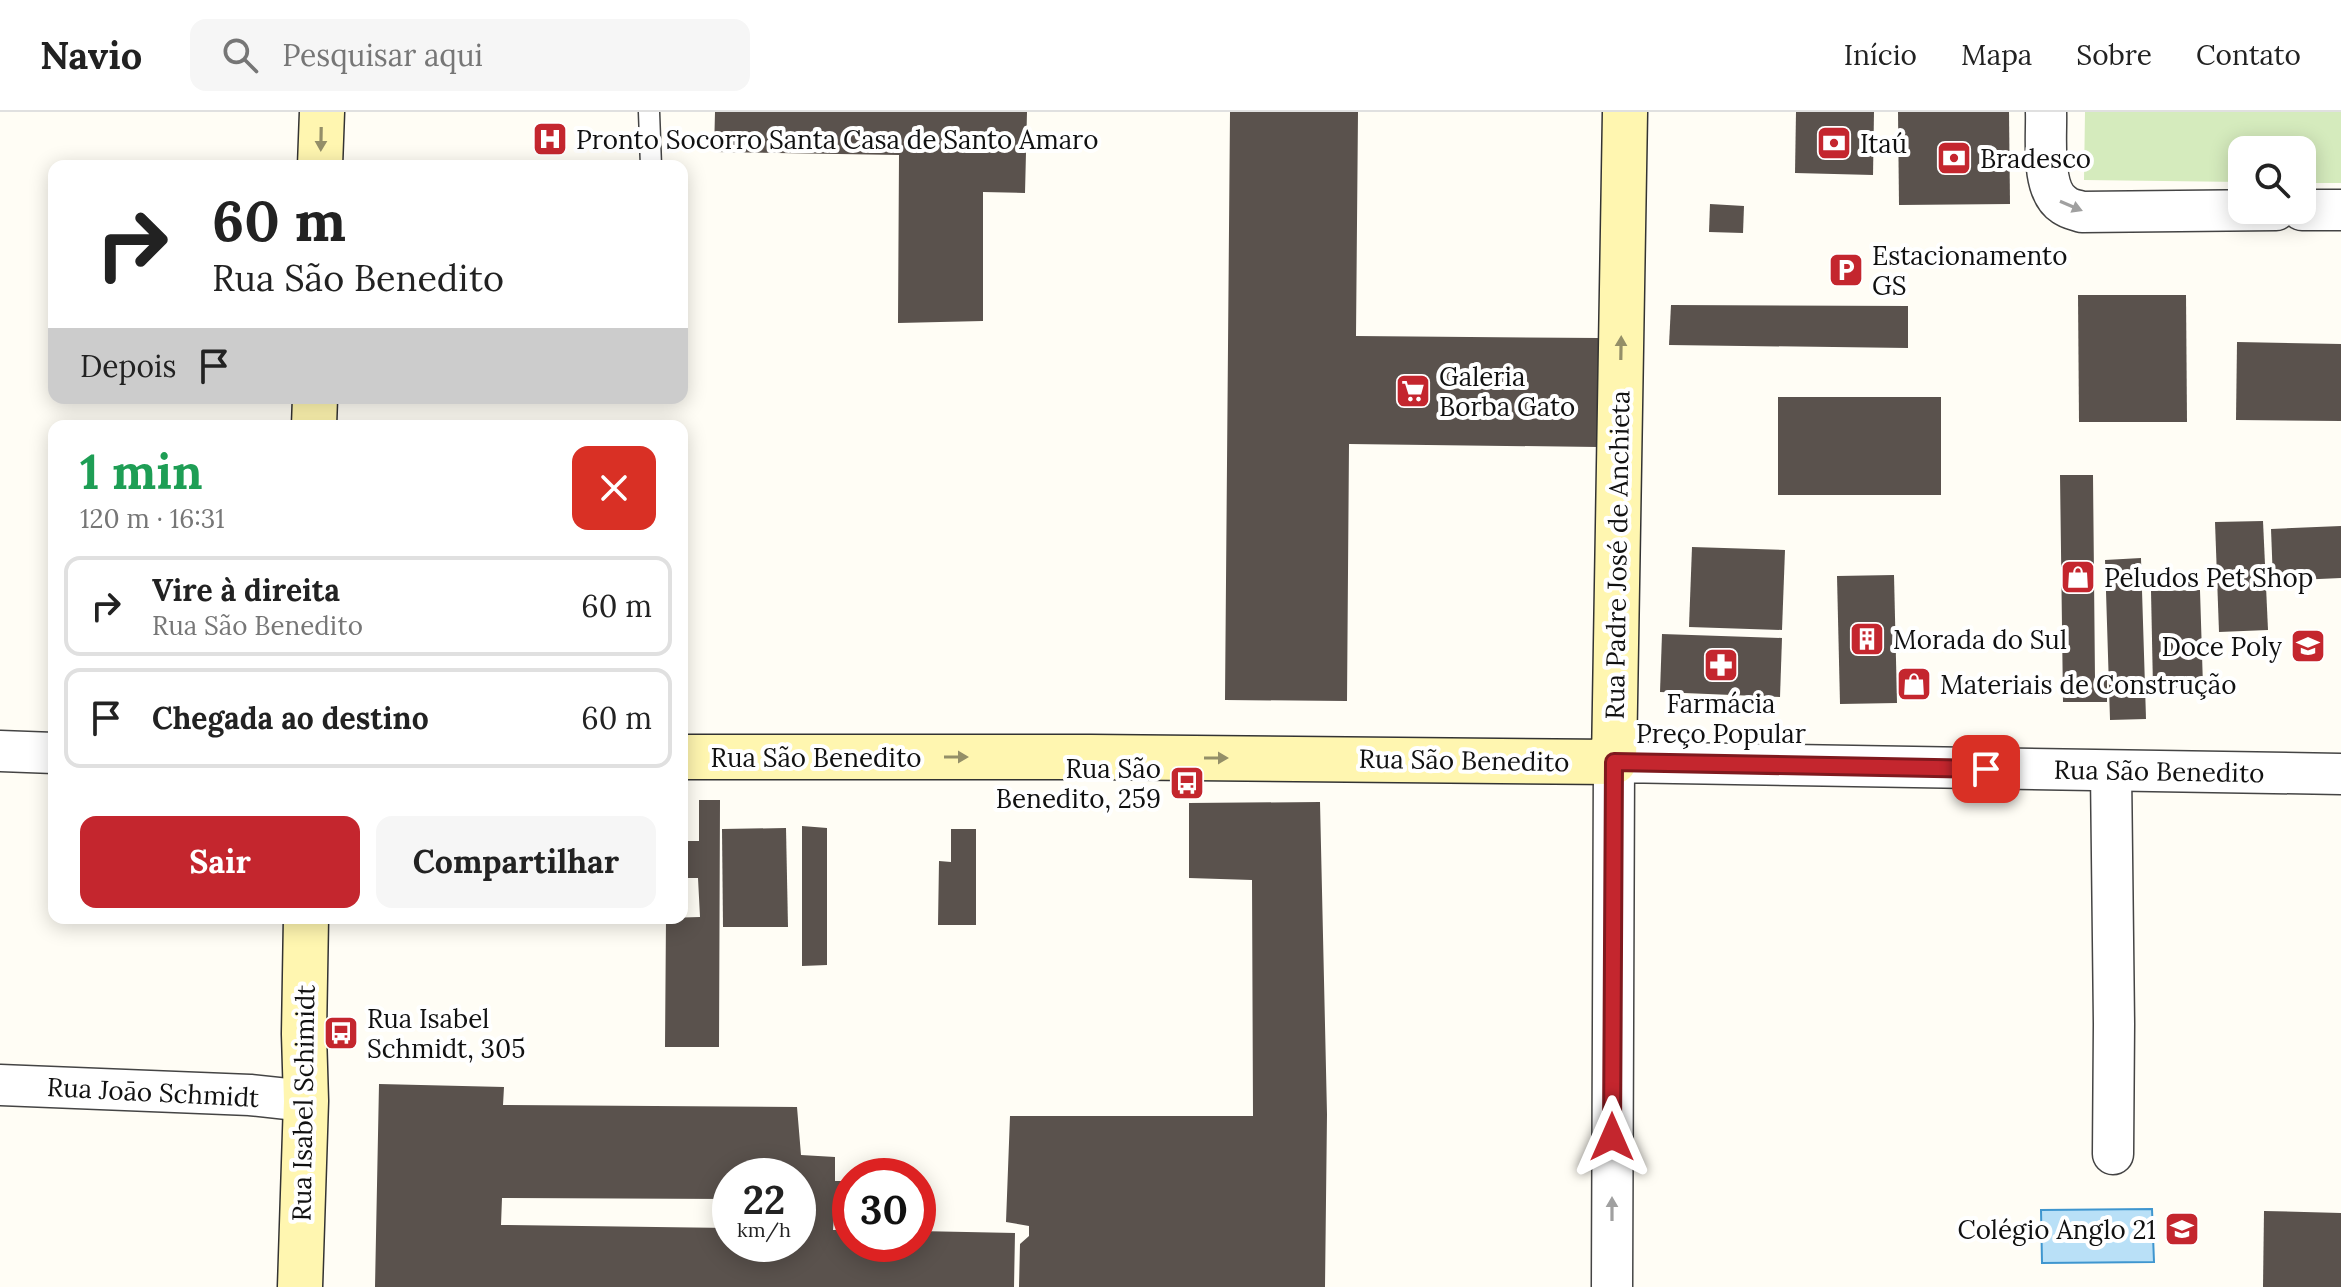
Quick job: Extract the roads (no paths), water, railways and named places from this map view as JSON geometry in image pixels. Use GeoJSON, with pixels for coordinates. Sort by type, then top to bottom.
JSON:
{"type":"FeatureCollection","features":[{"type":"Feature","properties":{"kind":"street"},"geometry":{"type":"LineString","coordinates":[[320,160],[322,112]]}},
{"type":"Feature","properties":{"kind":"street","name":"Rua Padre José de Anchieta"},"geometry":{"type":"LineString","coordinates":[[1612,1287],[1614,762],[1625,112]]}},
{"type":"Feature","properties":{"kind":"street"},"geometry":{"type":"LineString","coordinates":[[2046,112],[2048,183],[2056,198],[2065,206],[2082,212],[2228,210]]}},
{"type":"Feature","properties":{"kind":"street"},"geometry":{"type":"LineString","coordinates":[[2316,210],[2341,210]]}},
{"type":"Feature","properties":{"kind":"street"},"geometry":{"type":"LineString","coordinates":[[0,751],[48,753]]}},
{"type":"Feature","properties":{"kind":"street","name":"Rua São Benedito"},"geometry":{"type":"LineString","coordinates":[[688,757],[1614,762],[2341,774]]}},
{"type":"Feature","properties":{"kind":"street"},"geometry":{"type":"LineString","coordinates":[[2111,771],[2113,1154]]}},
{"type":"Feature","properties":{"kind":"street","name":"Rua Isabel Schimidt"},"geometry":{"type":"LineString","coordinates":[[300,1287],[306,1101],[306,924]]}},
{"type":"Feature","properties":{"kind":"street","name":"Rua Joāo Schmidt"},"geometry":{"type":"LineString","coordinates":[[0,1085],[250,1095],[306,1101]]}},
{"type":"Feature","properties":{"kind":"lane"},"geometry":{"type":"LineString","coordinates":[[649,112],[651,160]]}},
{"type":"Feature","properties":{"kind":"water"},"geometry":{"type":"Polygon","coordinates":[[[2152,1209],[2154,1262],[2042,1263],[2041,1210],[2152,1209]]]}},
{"type":"Feature","properties":{"kind":"place","name":"Pronto Socorro Santa Casa de Santo Amaro"},"geometry":{"type":"Point","coordinates":[550,139]}},
{"type":"Feature","properties":{"kind":"place","name":"Itaú"},"geometry":{"type":"Point","coordinates":[1834,143]}},
{"type":"Feature","properties":{"kind":"place","name":"Bradesco"},"geometry":{"type":"Point","coordinates":[1954,158]}},
{"type":"Feature","properties":{"kind":"place","name":"Estacionamento GS"},"geometry":{"type":"Point","coordinates":[1846,270]}},
{"type":"Feature","properties":{"kind":"place","name":"Galeria Borba Gato"},"geometry":{"type":"Point","coordinates":[1413,391]}},
{"type":"Feature","properties":{"kind":"place","name":"Peludos Pet Shop"},"geometry":{"type":"Point","coordinates":[2078,577]}},
{"type":"Feature","properties":{"kind":"place","name":"Morada do Sul"},"geometry":{"type":"Point","coordinates":[1867,639]}},
{"type":"Feature","properties":{"kind":"place","name":"Doce Poly"},"geometry":{"type":"Point","coordinates":[2308,646]}},
{"type":"Feature","properties":{"kind":"place","name":"Farmácia Preço Popular"},"geometry":{"type":"Point","coordinates":[1721,665]}},
{"type":"Feature","properties":{"kind":"place","name":"Materiais de Construção"},"geometry":{"type":"Point","coordinates":[1914,684]}},
{"type":"Feature","properties":{"kind":"place","name":"Rua São Benedito, 259"},"geometry":{"type":"Point","coordinates":[1187,783]}},
{"type":"Feature","properties":{"kind":"place","name":"Rua Isabel Schmidt, 305"},"geometry":{"type":"Point","coordinates":[341,1033]}},
{"type":"Feature","properties":{"kind":"place","name":"Colégio Anglo 21"},"geometry":{"type":"Point","coordinates":[2182,1229]}}]}
